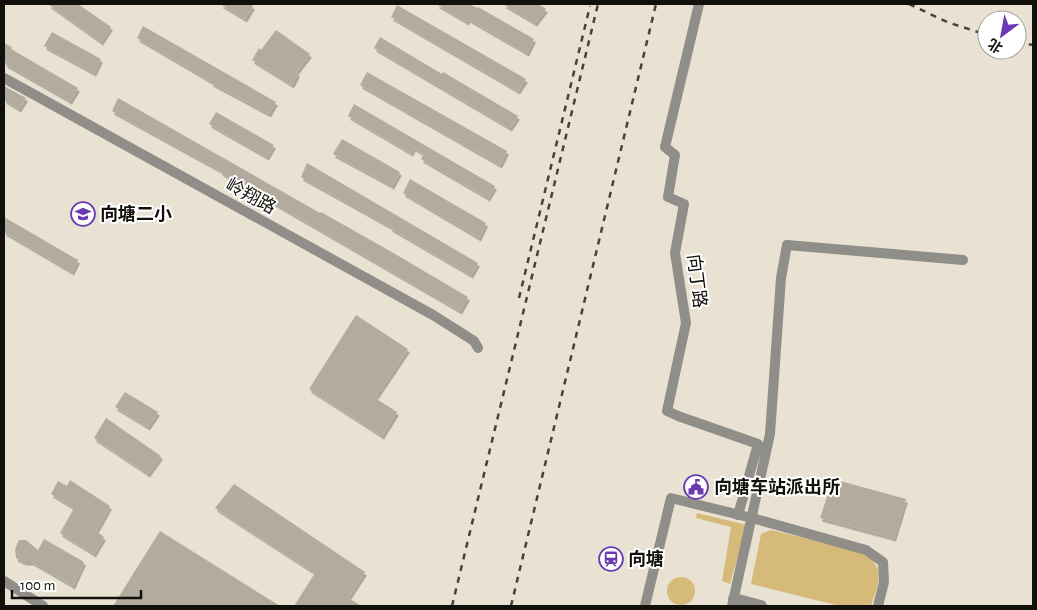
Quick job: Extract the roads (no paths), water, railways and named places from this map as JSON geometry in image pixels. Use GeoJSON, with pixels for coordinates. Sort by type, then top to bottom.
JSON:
{"type":"FeatureCollection","features":[{"type":"Feature","properties":{"kind":"street","name":"向丁路"},"geometry":{"type":"LineString","coordinates":[[699,4],[665,147],[675,155],[668,197],[684,204],[675,253],[686,323],[667,411],[758,444],[738,515]]}},
{"type":"Feature","properties":{"kind":"street","name":"岭翔路"},"geometry":{"type":"LineString","coordinates":[[4,78],[432,315],[474,342],[478,348]]}},
{"type":"Feature","properties":{"kind":"street"},"geometry":{"type":"LineString","coordinates":[[761,606],[733,603],[770,434],[781,278],[787,244],[963,260]]}},
{"type":"Feature","properties":{"kind":"street"},"geometry":{"type":"LineString","coordinates":[[645,606],[671,498],[752,518],[866,550],[884,562],[884,582],[878,606]]}},
{"type":"Feature","properties":{"kind":"street"},"geometry":{"type":"LineString","coordinates":[[4,581],[44,606]]}},
{"type":"Feature","properties":{"kind":"railway"},"geometry":{"type":"LineString","coordinates":[[452,606],[598,4]]}},
{"type":"Feature","properties":{"kind":"railway"},"geometry":{"type":"LineString","coordinates":[[511,606],[656,4]]}},
{"type":"Feature","properties":{"kind":"railway"},"geometry":{"type":"LineString","coordinates":[[909,4],[947,22],[977,32]]}},
{"type":"Feature","properties":{"kind":"railway"},"geometry":{"type":"LineString","coordinates":[[519,298],[590,6]]}},
{"type":"Feature","properties":{"kind":"railway"},"geometry":{"type":"LineString","coordinates":[[1027,44],[1033,45]]}},
{"type":"Feature","properties":{"kind":"place","name":"向塘二小"},"geometry":{"type":"Point","coordinates":[83,214]}},
{"type":"Feature","properties":{"kind":"place","name":"向塘车站派出所"},"geometry":{"type":"Point","coordinates":[696,487]}},
{"type":"Feature","properties":{"kind":"place","name":"向塘"},"geometry":{"type":"Point","coordinates":[611,559]}}]}
